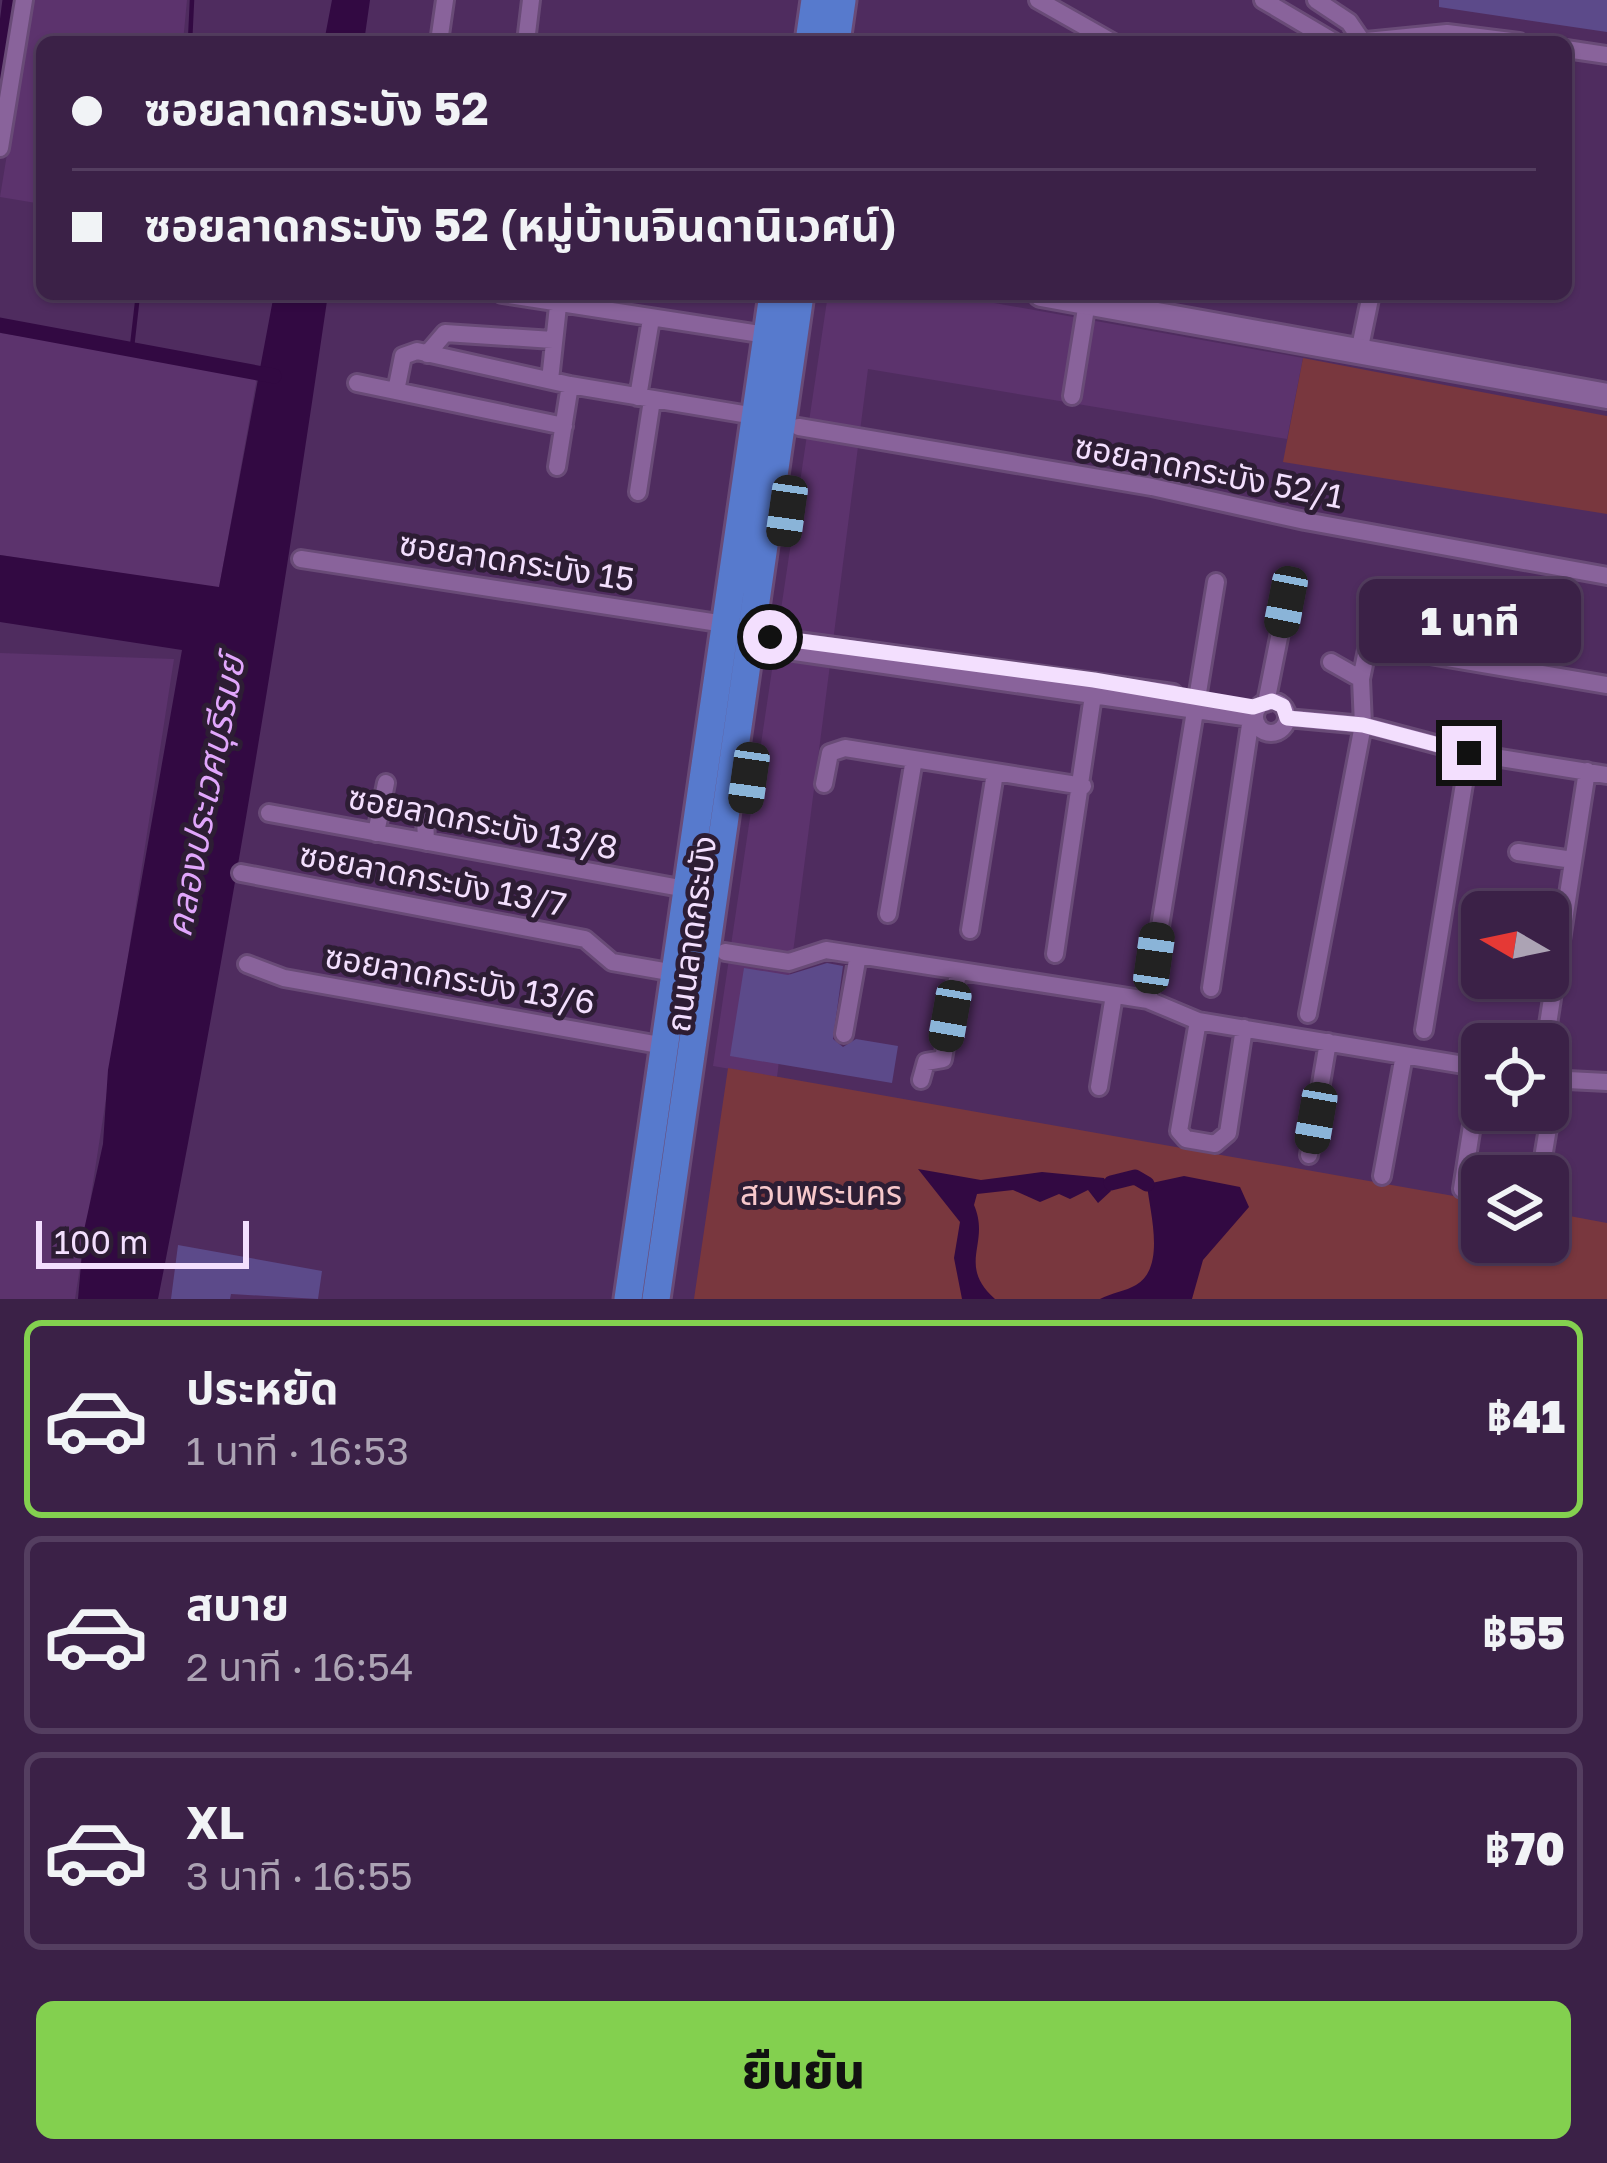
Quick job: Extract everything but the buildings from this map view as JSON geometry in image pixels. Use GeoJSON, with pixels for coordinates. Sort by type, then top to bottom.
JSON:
{"type":"FeatureCollection","features":[{"type":"Feature","properties":{"kind":"main road"},"geometry":{"type":"LineString","coordinates":[[810,36],[815,0]]}},
{"type":"Feature","properties":{"kind":"main road"},"geometry":{"type":"LineString","coordinates":[[820,36],[825,0]]}},
{"type":"Feature","properties":{"kind":"main road"},"geometry":{"type":"LineString","coordinates":[[837,36],[842,0]]}},
{"type":"Feature","properties":{"kind":"main road"},"geometry":{"type":"LineString","coordinates":[[852,36],[856,0]]}},
{"type":"Feature","properties":{"kind":"main road","name":"ถนนลาดกระบัง"},"geometry":{"type":"LineString","coordinates":[[628,1299],[771,300]]}},
{"type":"Feature","properties":{"kind":"main road"},"geometry":{"type":"LineString","coordinates":[[638,1299],[782,300]]}},
{"type":"Feature","properties":{"kind":"main road"},"geometry":{"type":"LineString","coordinates":[[656,1299],[799,300]]}},
{"type":"Feature","properties":{"kind":"main road","name":"ถนนลาดกระบัง"},"geometry":{"type":"LineString","coordinates":[[674,1299],[815,300]]}},
{"type":"Feature","properties":{"kind":"main road"},"geometry":{"type":"LineString","coordinates":[[1076,300],[1607,396]]}},
{"type":"Feature","properties":{"kind":"street"},"geometry":{"type":"LineString","coordinates":[[0,148],[24,0]]}},
{"type":"Feature","properties":{"kind":"street"},"geometry":{"type":"LineString","coordinates":[[440,36],[445,0]]}},
{"type":"Feature","properties":{"kind":"street"},"geometry":{"type":"LineString","coordinates":[[527,36],[531,0]]}},
{"type":"Feature","properties":{"kind":"street"},"geometry":{"type":"LineString","coordinates":[[1038,0],[1101,36]]}},
{"type":"Feature","properties":{"kind":"street"},"geometry":{"type":"LineString","coordinates":[[1263,0],[1324,36]]}},
{"type":"Feature","properties":{"kind":"street"},"geometry":{"type":"LineString","coordinates":[[1316,0],[1349,22],[1356,36]]}},
{"type":"Feature","properties":{"kind":"street"},"geometry":{"type":"LineString","coordinates":[[1572,50],[1607,55]]}},
{"type":"Feature","properties":{"kind":"street"},"geometry":{"type":"LineString","coordinates":[[530,300],[766,335]]}},
{"type":"Feature","properties":{"kind":"street"},"geometry":{"type":"LineString","coordinates":[[1359,352],[1370,300]]}},
{"type":"Feature","properties":{"kind":"street"},"geometry":{"type":"LineString","coordinates":[[1072,396],[1087,302]]}},
{"type":"Feature","properties":{"kind":"street"},"geometry":{"type":"LineString","coordinates":[[550,380],[558,306]]}},
{"type":"Feature","properties":{"kind":"street"},"geometry":{"type":"LineString","coordinates":[[638,491],[651,319]]}},
{"type":"Feature","properties":{"kind":"street"},"geometry":{"type":"LineString","coordinates":[[428,354],[445,333],[553,340]]}},
{"type":"Feature","properties":{"kind":"street"},"geometry":{"type":"LineString","coordinates":[[396,391],[405,353],[428,354],[570,385],[755,416]]}},
{"type":"Feature","properties":{"kind":"street"},"geometry":{"type":"LineString","coordinates":[[357,383],[564,426]]}},
{"type":"Feature","properties":{"kind":"street"},"geometry":{"type":"LineString","coordinates":[[557,467],[570,385]]}},
{"type":"Feature","properties":{"kind":"street","name":"ซอยลาดกระบัง 52/1"},"geometry":{"type":"LineString","coordinates":[[799,428],[1173,491],[1305,521],[1607,576]]}},
{"type":"Feature","properties":{"kind":"street","name":"ซอยลาดกระบัง 15"},"geometry":{"type":"LineString","coordinates":[[301,559],[724,624]]}},
{"type":"Feature","properties":{"kind":"street"},"geometry":{"type":"LineString","coordinates":[[1148,1000],[1216,582]]}},
{"type":"Feature","properties":{"kind":"street"},"geometry":{"type":"LineString","coordinates":[[1211,988],[1259,712],[1286,602]]}},
{"type":"Feature","properties":{"kind":"street"},"geometry":{"type":"LineString","coordinates":[[768,642],[1259,712],[1283,706],[1287,718]]}},
{"type":"Feature","properties":{"kind":"street"},"geometry":{"type":"LineString","coordinates":[[1308,1014],[1363,725],[1360,679],[1364,654],[1371,647],[1607,685]]}},
{"type":"Feature","properties":{"kind":"street"},"geometry":{"type":"LineString","coordinates":[[1331,662],[1360,679]]}},
{"type":"Feature","properties":{"kind":"street"},"geometry":{"type":"LineString","coordinates":[[1055,953],[1095,686]]}},
{"type":"Feature","properties":{"kind":"street"},"geometry":{"type":"LineString","coordinates":[[1259,712],[1274,733],[1287,718]]}},
{"type":"Feature","properties":{"kind":"street"},"geometry":{"type":"LineString","coordinates":[[1287,718],[1363,725],[1469,753],[1607,775]]}},
{"type":"Feature","properties":{"kind":"street"},"geometry":{"type":"LineString","coordinates":[[824,784],[828,758],[837,748],[1083,786]]}},
{"type":"Feature","properties":{"kind":"street"},"geometry":{"type":"LineString","coordinates":[[1424,1030],[1469,753]]}},
{"type":"Feature","properties":{"kind":"street"},"geometry":{"type":"LineString","coordinates":[[888,914],[914,759]]}},
{"type":"Feature","properties":{"kind":"street"},"geometry":{"type":"LineString","coordinates":[[1548,1023],[1587,772]]}},
{"type":"Feature","properties":{"kind":"street"},"geometry":{"type":"LineString","coordinates":[[970,930],[995,773]]}},
{"type":"Feature","properties":{"kind":"street"},"geometry":{"type":"LineString","coordinates":[[376,833],[386,783]]}},
{"type":"Feature","properties":{"kind":"street"},"geometry":{"type":"LineString","coordinates":[[382,802],[425,816],[426,842]]}},
{"type":"Feature","properties":{"kind":"street","name":"ซอยลาดกระบัง 13/8"},"geometry":{"type":"LineString","coordinates":[[269,813],[686,889]]}},
{"type":"Feature","properties":{"kind":"street"},"geometry":{"type":"LineString","coordinates":[[1518,852],[1574,860]]}},
{"type":"Feature","properties":{"kind":"street","name":"ซอยลาดกระบัง 13/7"},"geometry":{"type":"LineString","coordinates":[[241,873],[585,939],[611,962],[675,973]]}},
{"type":"Feature","properties":{"kind":"street"},"geometry":{"type":"LineString","coordinates":[[725,952],[789,962],[821,950],[1148,1000],[1198,1021],[1461,1064]]}},
{"type":"Feature","properties":{"kind":"street"},"geometry":{"type":"LineString","coordinates":[[844,1034],[858,956]]}},
{"type":"Feature","properties":{"kind":"street","name":"ซอยลาดกระบัง 13/6"},"geometry":{"type":"LineString","coordinates":[[247,964],[284,978],[665,1046]]}},
{"type":"Feature","properties":{"kind":"street"},"geometry":{"type":"LineString","coordinates":[[922,1080],[926,1062],[943,1059],[958,973]]}},
{"type":"Feature","properties":{"kind":"street"},"geometry":{"type":"LineString","coordinates":[[1099,1087],[1114,995]]}},
{"type":"Feature","properties":{"kind":"street"},"geometry":{"type":"LineString","coordinates":[[1198,1021],[1179,1131],[1186,1139],[1214,1144],[1228,1133],[1244,1028]]}},
{"type":"Feature","properties":{"kind":"street"},"geometry":{"type":"LineString","coordinates":[[1309,1155],[1328,1042]]}},
{"type":"Feature","properties":{"kind":"street"},"geometry":{"type":"LineString","coordinates":[[1382,1176],[1404,1055]]}},
{"type":"Feature","properties":{"kind":"street"},"geometry":{"type":"LineString","coordinates":[[1569,1081],[1607,1082]]}},
{"type":"Feature","properties":{"kind":"shaded area"},"geometry":{"type":"Polygon","coordinates":[[[32,0],[187,0],[184,36],[36,36],[36,203],[0,197],[32,0]]]}},
{"type":"Feature","properties":{"kind":"shaded area"},"geometry":{"type":"Polygon","coordinates":[[[827,300],[978,300],[1303,358],[1287,439],[868,369],[777,1077],[713,1066],[827,300]]]}},
{"type":"Feature","properties":{"kind":"shaded area"},"geometry":{"type":"Polygon","coordinates":[[[0,333],[258,372],[219,588],[0,555],[0,333]]]}},
{"type":"Feature","properties":{"kind":"shaded area"},"geometry":{"type":"Polygon","coordinates":[[[0,653],[174,659],[75,1299],[0,1299],[0,653]]]}},
{"type":"Feature","properties":{"kind":"green space"},"geometry":{"type":"Polygon","coordinates":[[[1303,358],[1607,416],[1607,514],[1283,462],[1303,358]]]}},
{"type":"Feature","properties":{"kind":"green space","name":"สวนพระนคร"},"geometry":{"type":"Polygon","coordinates":[[[728,1068],[1461,1197],[1461,1263],[1569,1263],[1569,1216],[1607,1223],[1607,1299],[694,1299],[728,1068]]]}},
{"type":"Feature","properties":{"kind":"water"},"geometry":{"type":"Polygon","coordinates":[[[332,0],[370,0],[365,36],[325,36],[332,0]]]}},
{"type":"Feature","properties":{"kind":"water","name":"คลองประเวศบุรีรมย์"},"geometry":{"type":"Polygon","coordinates":[[[273,300],[327,300],[249,798],[158,1299],[78,1299],[84,1230],[103,1144],[108,1070],[182,650],[0,622],[0,555],[219,587],[273,300]]]}},
{"type":"Feature","properties":{"kind":"water"},"geometry":{"type":"Polygon","coordinates":[[[918,1169],[981,1180],[1042,1172],[1104,1178],[1111,1191],[1098,1203],[1088,1190],[1070,1199],[1059,1194],[1040,1202],[1013,1190],[977,1194],[976,1264],[984,1287],[995,1299],[962,1299],[954,1258],[960,1222],[918,1169]]]}},
{"type":"Feature","properties":{"kind":"water"},"geometry":{"type":"Polygon","coordinates":[[[1184,1176],[1240,1187],[1249,1207],[1203,1260],[1192,1299],[1100,1299],[1136,1285],[1151,1265],[1154,1237],[1147,1184],[1184,1176]]]}},
{"type":"Feature","properties":{"kind":"waterway"},"geometry":{"type":"LineString","coordinates":[[0,78],[10,0]]}},
{"type":"Feature","properties":{"kind":"waterway"},"geometry":{"type":"LineString","coordinates":[[190,36],[192,0]]}},
{"type":"Feature","properties":{"kind":"waterway"},"geometry":{"type":"LineString","coordinates":[[132,347],[137,300]]}},
{"type":"Feature","properties":{"kind":"waterway"},"geometry":{"type":"LineString","coordinates":[[0,325],[274,376]]}},
{"type":"Feature","properties":{"kind":"waterway"},"geometry":{"type":"LineString","coordinates":[[1111,1183],[1135,1177],[1147,1184]]}},
{"type":"Feature","properties":{"kind":"route"},"geometry":{"type":"LineString","coordinates":[[770,637],[1094,680],[1253,707],[1272,701],[1283,706],[1287,718],[1363,725],[1469,753]]}}]}
